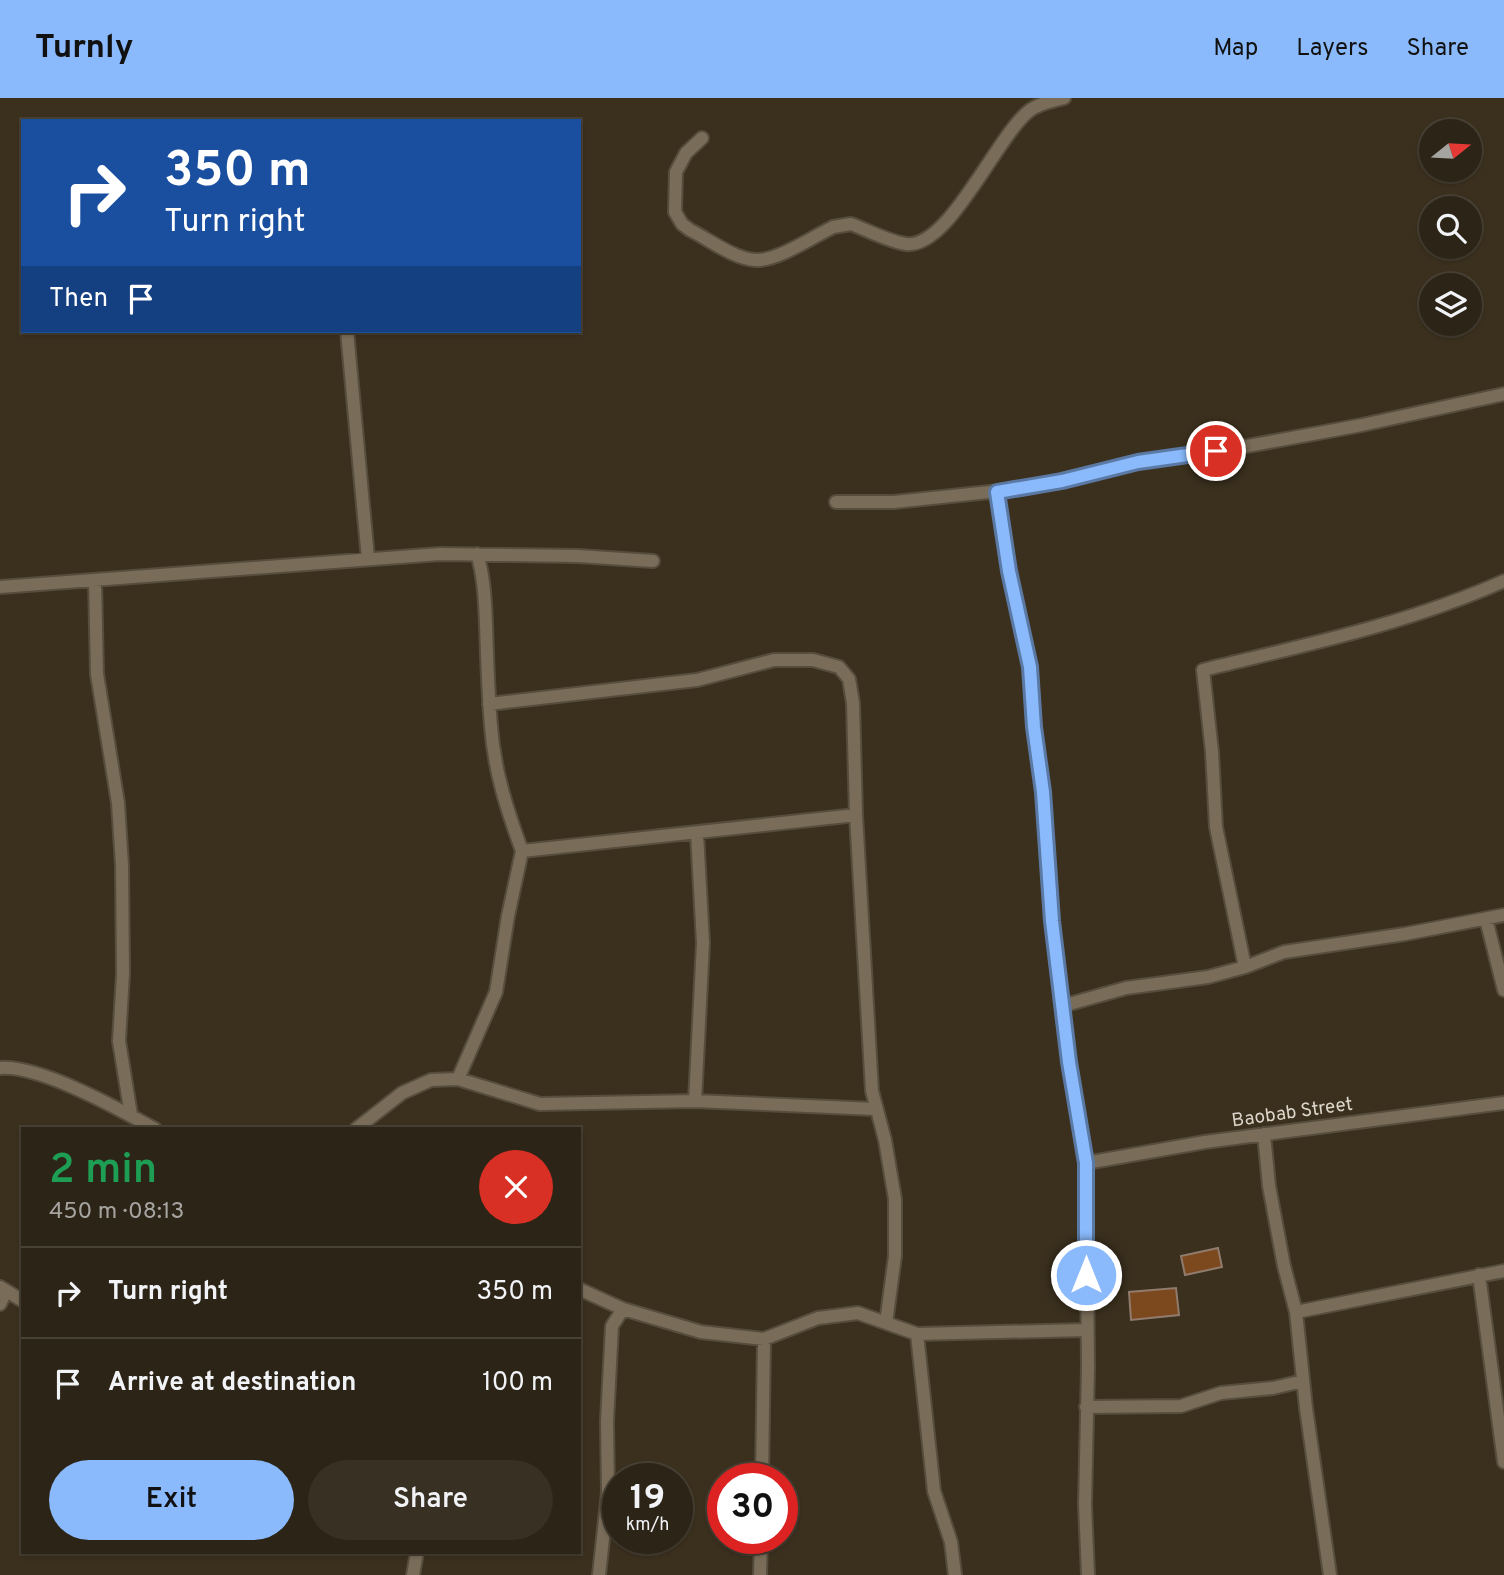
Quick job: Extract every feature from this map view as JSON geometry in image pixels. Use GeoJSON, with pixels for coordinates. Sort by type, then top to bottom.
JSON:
{"type":"FeatureCollection","features":[{"type":"Feature","properties":{"kind":"street"},"geometry":{"type":"LineString","coordinates":[[702,138],[686,153],[676,172],[675,212],[682,224],[690,230],[743,257],[768,259],[843,225],[851,224],[906,244],[919,243],[928,239],[949,220],[1023,116],[1036,106],[1064,98]]}},
{"type":"Feature","properties":{"kind":"street"},"geometry":{"type":"LineString","coordinates":[[347,333],[368,559]]}},
{"type":"Feature","properties":{"kind":"street"},"geometry":{"type":"LineString","coordinates":[[836,502],[894,502],[997,492],[1062,481],[1138,462],[1242,447],[1362,425],[1504,394]]}},
{"type":"Feature","properties":{"kind":"street"},"geometry":{"type":"LineString","coordinates":[[997,492],[1009,571],[1030,667],[1062,1006],[1086,1163],[1088,1367],[1085,1506],[1088,1575]]}},
{"type":"Feature","properties":{"kind":"street"},"geometry":{"type":"LineString","coordinates":[[0,587],[440,554],[578,556],[653,561]]}},
{"type":"Feature","properties":{"kind":"street"},"geometry":{"type":"LineString","coordinates":[[458,1079],[496,992],[522,851],[504,803],[496,770],[489,704],[485,604],[481,565],[477,554]]}},
{"type":"Feature","properties":{"kind":"street"},"geometry":{"type":"LineString","coordinates":[[94,580],[97,674],[120,828],[122,974],[119,1041],[131,1115]]}},
{"type":"Feature","properties":{"kind":"street"},"geometry":{"type":"LineString","coordinates":[[1245,967],[1216,827],[1212,752],[1203,670],[1382,626],[1436,609],[1504,581]]}},
{"type":"Feature","properties":{"kind":"street"},"geometry":{"type":"LineString","coordinates":[[489,704],[697,680],[774,660],[813,660],[839,667],[849,679],[853,703],[856,816],[872,1091],[886,1140],[895,1199],[894,1256],[886,1323]]}},
{"type":"Feature","properties":{"kind":"street"},"geometry":{"type":"LineString","coordinates":[[522,851],[856,816]]}},
{"type":"Feature","properties":{"kind":"street"},"geometry":{"type":"LineString","coordinates":[[695,1101],[703,943],[697,833]]}},
{"type":"Feature","properties":{"kind":"street"},"geometry":{"type":"LineString","coordinates":[[1062,1006],[1126,988],[1208,977],[1284,952],[1504,915]]}},
{"type":"Feature","properties":{"kind":"street"},"geometry":{"type":"LineString","coordinates":[[1486,919],[1504,990]]}},
{"type":"Feature","properties":{"kind":"street"},"geometry":{"type":"LineString","coordinates":[[0,1068],[8,1067],[55,1081],[152,1127]]}},
{"type":"Feature","properties":{"kind":"street"},"geometry":{"type":"LineString","coordinates":[[359,1127],[402,1093],[431,1080],[458,1079],[540,1104],[695,1101],[875,1109]]}},
{"type":"Feature","properties":{"kind":"street","name":"Baobab Street"},"geometry":{"type":"LineString","coordinates":[[1086,1163],[1264,1134],[1504,1103]]}},
{"type":"Feature","properties":{"kind":"street"},"geometry":{"type":"LineString","coordinates":[[1264,1134],[1269,1186],[1296,1312],[1330,1575]]}},
{"type":"Feature","properties":{"kind":"street"},"geometry":{"type":"LineString","coordinates":[[1296,1312],[1504,1271]]}},
{"type":"Feature","properties":{"kind":"street"},"geometry":{"type":"LineString","coordinates":[[1479,1275],[1504,1462]]}},
{"type":"Feature","properties":{"kind":"street"},"geometry":{"type":"LineString","coordinates":[[0,1304],[3,1289],[21,1300]]}},
{"type":"Feature","properties":{"kind":"street"},"geometry":{"type":"LineString","coordinates":[[581,1290],[623,1309],[701,1332],[764,1339],[818,1318],[858,1313],[917,1334],[1086,1330]]}},
{"type":"Feature","properties":{"kind":"street"},"geometry":{"type":"LineString","coordinates":[[599,1575],[608,1492],[607,1421],[612,1326],[623,1309]]}},
{"type":"Feature","properties":{"kind":"street"},"geometry":{"type":"LineString","coordinates":[[917,1334],[934,1491],[948,1533],[955,1575]]}},
{"type":"Feature","properties":{"kind":"street"},"geometry":{"type":"LineString","coordinates":[[762,1463],[764,1339]]}},
{"type":"Feature","properties":{"kind":"street"},"geometry":{"type":"LineString","coordinates":[[1086,1407],[1181,1406],[1221,1393],[1273,1388],[1303,1381]]}},
{"type":"Feature","properties":{"kind":"street"},"geometry":{"type":"LineString","coordinates":[[413,1575],[417,1554]]}},
{"type":"Feature","properties":{"kind":"street"},"geometry":{"type":"LineString","coordinates":[[760,1575],[761,1554]]}},
{"type":"Feature","properties":{"kind":"building"},"geometry":{"type":"Polygon","coordinates":[[[1218,1248],[1222,1267],[1185,1275],[1181,1256],[1218,1248]]]}},
{"type":"Feature","properties":{"kind":"building"},"geometry":{"type":"Polygon","coordinates":[[[1176,1288],[1179,1315],[1131,1320],[1129,1292],[1176,1288]]]}},
{"type":"Feature","properties":{"kind":"route"},"geometry":{"type":"LineString","coordinates":[[1086,1275],[1086,1163],[1069,1062],[1052,921],[1043,792],[1034,727],[1030,667],[1009,571],[997,492],[1062,481],[1138,462],[1216,451]]}}]}
